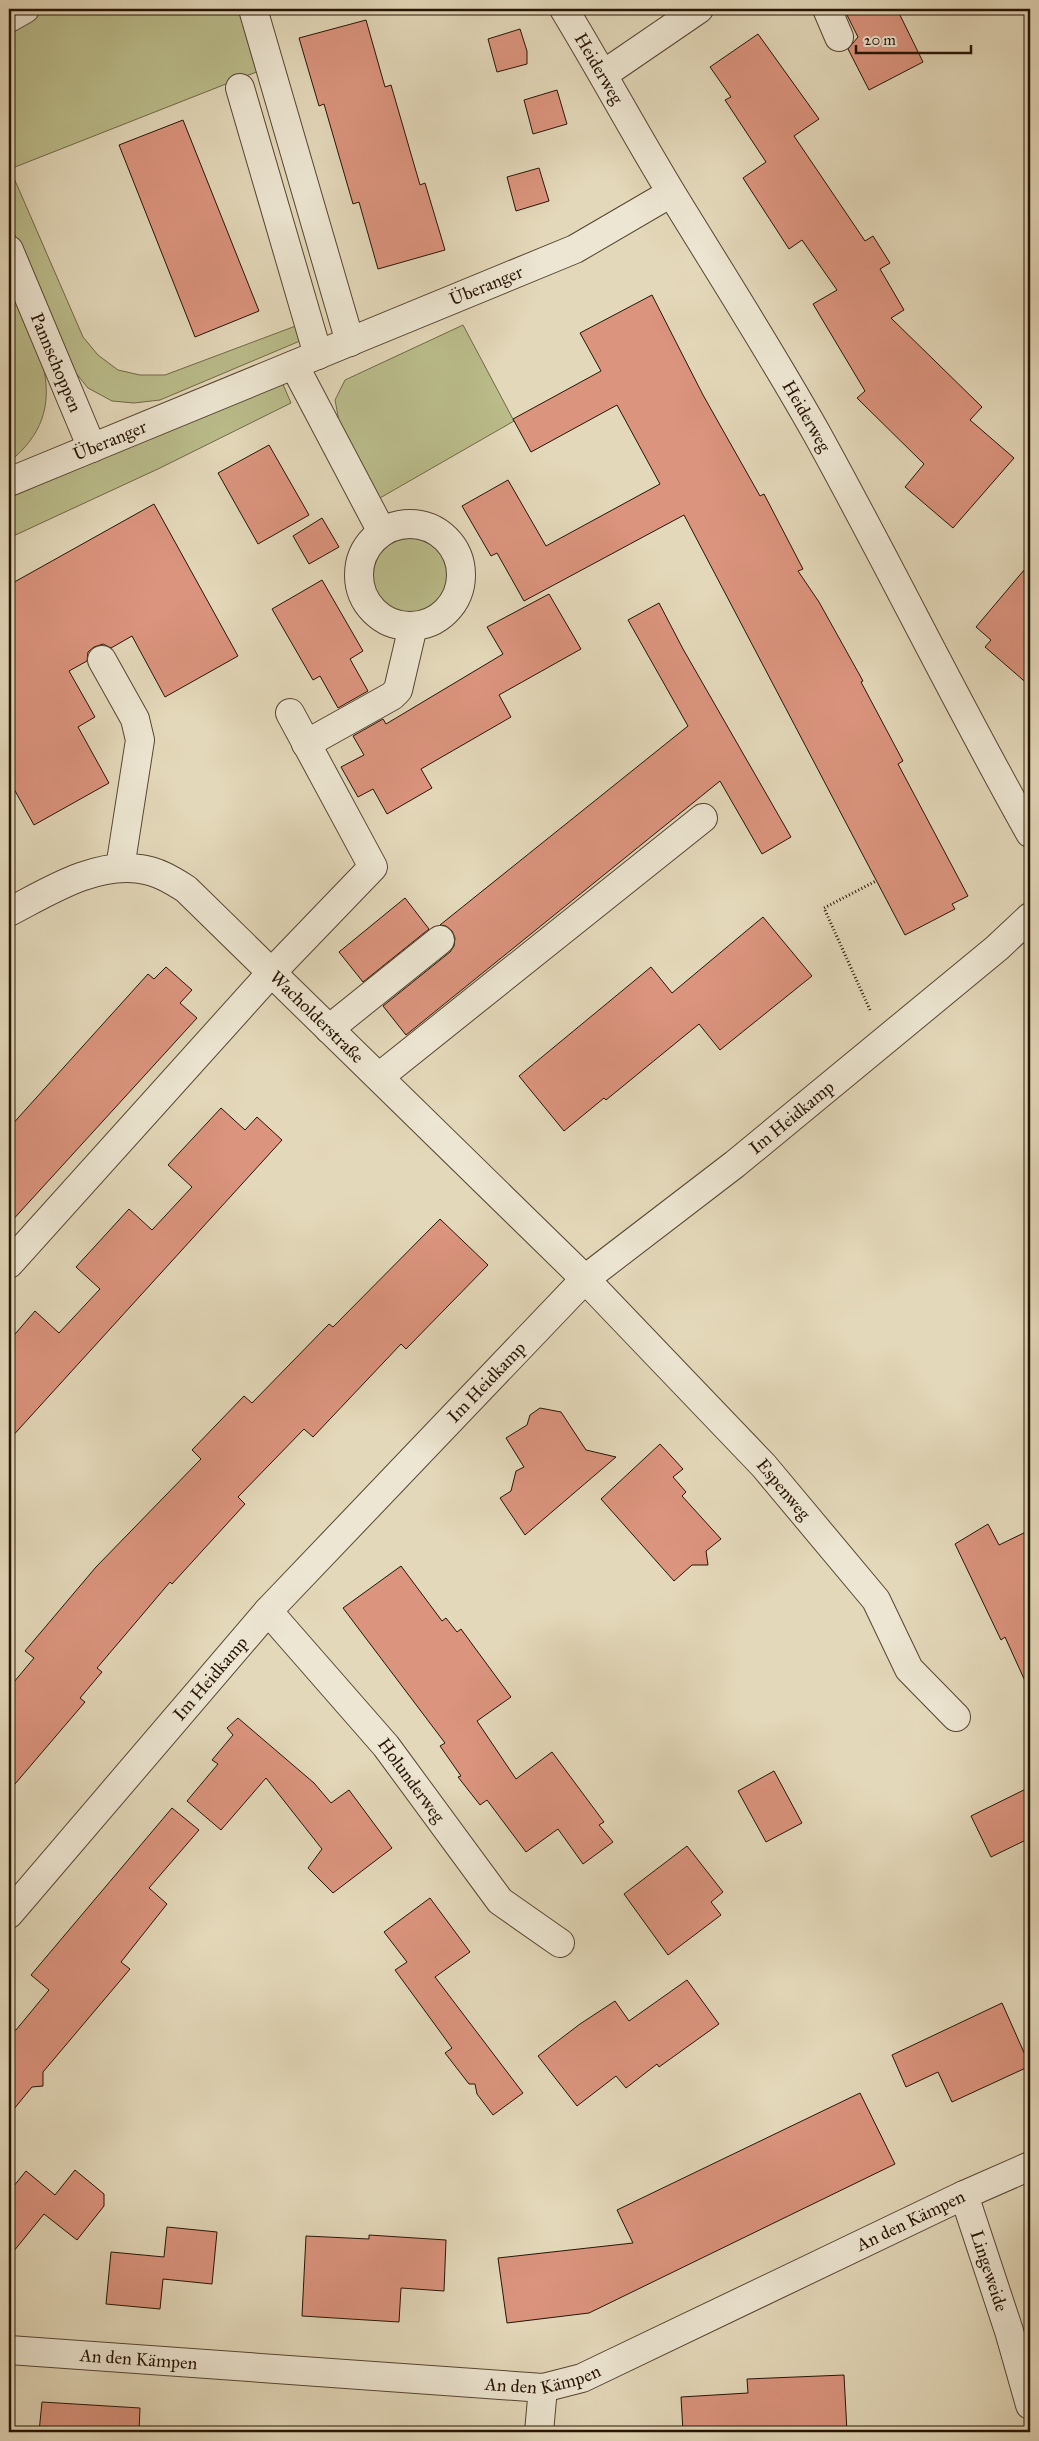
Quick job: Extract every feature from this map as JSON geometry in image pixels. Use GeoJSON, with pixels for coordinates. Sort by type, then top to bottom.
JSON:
{"type":"FeatureCollection","features":[{"type":"Feature","properties":{"kind":"street"},"geometry":{"type":"LineString","coordinates":[[9,18],[25,9]]}},
{"type":"Feature","properties":{"kind":"street"},"geometry":{"type":"LineString","coordinates":[[253,9],[350,342]]}},
{"type":"Feature","properties":{"kind":"street","name":"Heiderweg"},"geometry":{"type":"LineString","coordinates":[[564,9],[604,74],[671,193],[765,342],[803,409],[905,596],[975,734],[1030,833]]}},
{"type":"Feature","properties":{"kind":"street"},"geometry":{"type":"LineString","coordinates":[[604,74],[700,9]]}},
{"type":"Feature","properties":{"kind":"street"},"geometry":{"type":"LineString","coordinates":[[827,9],[839,37]]}},
{"type":"Feature","properties":{"kind":"street"},"geometry":{"type":"LineString","coordinates":[[240,88],[306,360],[382,532]]}},
{"type":"Feature","properties":{"kind":"street","name":"Überanger"},"geometry":{"type":"LineString","coordinates":[[9,482],[575,249],[671,193]]}},
{"type":"Feature","properties":{"kind":"street","name":"Pannschoppen"},"geometry":{"type":"LineString","coordinates":[[9,250],[92,448]]}},
{"type":"Feature","properties":{"kind":"street"},"geometry":{"type":"LineString","coordinates":[[399,524],[418,524],[436,530],[450,542],[459,558],[461,576],[457,594],[447,610],[432,621],[413,626],[397,624],[382,617],[370,606],[361,591],[359,574],[362,558],[370,544],[382,532],[399,524]]}},
{"type":"Feature","properties":{"kind":"street"},"geometry":{"type":"LineString","coordinates":[[306,744],[392,696],[398,690],[413,626]]}},
{"type":"Feature","properties":{"kind":"street"},"geometry":{"type":"LineString","coordinates":[[102,660],[135,719],[140,740],[120,868]]}},
{"type":"Feature","properties":{"kind":"street"},"geometry":{"type":"LineString","coordinates":[[9,1264],[271,973],[373,867],[290,713]]}},
{"type":"Feature","properties":{"kind":"street"},"geometry":{"type":"LineString","coordinates":[[379,1077],[703,818]]}},
{"type":"Feature","properties":{"kind":"street","name":"Wacholderstraße"},"geometry":{"type":"LineString","coordinates":[[9,912],[70,882],[98,872],[120,868],[149,872],[166,877],[186,889],[585,1278]]}},
{"type":"Feature","properties":{"kind":"street","name":"Im Heidkamp"},"geometry":{"type":"LineString","coordinates":[[9,1914],[268,1611],[585,1278],[735,1164],[1030,917]]}},
{"type":"Feature","properties":{"kind":"street"},"geometry":{"type":"LineString","coordinates":[[329,1029],[440,940]]}},
{"type":"Feature","properties":{"kind":"street","name":"Espenweg"},"geometry":{"type":"LineString","coordinates":[[585,1278],[764,1466],[876,1600],[909,1669],[956,1717]]}},
{"type":"Feature","properties":{"kind":"street","name":"Holunderweg"},"geometry":{"type":"LineString","coordinates":[[268,1611],[386,1746],[500,1902],[560,1943]]}},
{"type":"Feature","properties":{"kind":"street","name":"An den Kämpen"},"geometry":{"type":"LineString","coordinates":[[9,2350],[543,2388],[582,2378],[964,2195],[1030,2166]]}},
{"type":"Feature","properties":{"kind":"street","name":"Lingeweide"},"geometry":{"type":"LineString","coordinates":[[964,2195],[1009,2331],[1030,2405]]}},
{"type":"Feature","properties":{"kind":"street"},"geometry":{"type":"LineString","coordinates":[[538,2432],[543,2388]]}},
{"type":"Feature","properties":{"kind":"path"},"geometry":{"type":"LineString","coordinates":[[876,881],[824,908],[886,1039]]}},
{"type":"Feature","properties":{"kind":"green space"},"geometry":{"type":"Polygon","coordinates":[[[44,9],[242,9],[259,71],[10,169],[83,337],[98,355],[118,370],[140,375],[165,375],[301,324],[307,338],[160,400],[134,403],[112,401],[88,388],[71,367],[9,221],[9,29],[44,9]]]}},
{"type":"Feature","properties":{"kind":"green space"},"geometry":{"type":"Polygon","coordinates":[[[9,278],[39,350],[45,373],[46,396],[42,419],[30,441],[9,462],[9,278]]]}},
{"type":"Feature","properties":{"kind":"green space"},"geometry":{"type":"Polygon","coordinates":[[[463,325],[514,421],[373,502],[339,421],[335,400],[345,380],[463,325]]]}},
{"type":"Feature","properties":{"kind":"green space"},"geometry":{"type":"Polygon","coordinates":[[[282,382],[291,403],[160,468],[9,538],[9,498],[282,382]]]}},
{"type":"Feature","properties":{"kind":"green space"},"geometry":{"type":"Polygon","coordinates":[[[404,538],[418,538],[432,544],[443,555],[449,569],[446,591],[438,603],[418,614],[404,614],[390,608],[379,597],[373,583],[373,569],[379,555],[390,544],[404,538]]]}},
{"type":"Feature","properties":{"kind":"building"},"geometry":{"type":"Polygon","coordinates":[[[844,9],[897,9],[923,62],[869,90],[848,49],[858,37],[844,9]]]}},
{"type":"Feature","properties":{"kind":"building"},"geometry":{"type":"Polygon","coordinates":[[[366,20],[385,87],[391,85],[420,185],[425,183],[445,250],[378,269],[359,202],[353,204],[324,104],[319,106],[299,38],[366,20]]]}},
{"type":"Feature","properties":{"kind":"building"},"geometry":{"type":"Polygon","coordinates":[[[520,29],[527,51],[527,64],[497,72],[488,39],[520,29]]]}},
{"type":"Feature","properties":{"kind":"building"},"geometry":{"type":"Polygon","coordinates":[[[758,34],[819,119],[794,136],[865,241],[873,236],[890,263],[880,269],[904,310],[891,318],[982,407],[970,420],[1014,458],[953,528],[905,487],[924,464],[857,398],[865,391],[813,304],[837,290],[802,240],[789,249],[743,178],[766,162],[725,100],[731,97],[710,67],[758,34]]]}},
{"type":"Feature","properties":{"kind":"building"},"geometry":{"type":"Polygon","coordinates":[[[557,90],[567,124],[533,134],[524,100],[557,90]]]}},
{"type":"Feature","properties":{"kind":"building"},"geometry":{"type":"Polygon","coordinates":[[[183,120],[259,311],[195,337],[119,145],[183,120]]]}},
{"type":"Feature","properties":{"kind":"building"},"geometry":{"type":"Polygon","coordinates":[[[539,168],[549,201],[516,211],[507,177],[539,168]]]}},
{"type":"Feature","properties":{"kind":"building"},"geometry":{"type":"Polygon","coordinates":[[[652,295],[703,395],[760,496],[764,494],[803,569],[798,571],[819,602],[863,681],[861,682],[903,761],[898,764],[968,896],[952,904],[955,909],[905,935],[684,515],[524,601],[497,553],[491,556],[462,506],[508,480],[546,546],[660,484],[617,405],[531,452],[513,419],[601,371],[580,333],[652,295]]]}},
{"type":"Feature","properties":{"kind":"building"},"geometry":{"type":"Polygon","coordinates":[[[269,445],[309,515],[258,544],[218,473],[269,445]]]}},
{"type":"Feature","properties":{"kind":"building"},"geometry":{"type":"Polygon","coordinates":[[[154,504],[238,656],[165,697],[132,636],[111,648],[103,644],[94,647],[88,652],[87,661],[69,671],[95,717],[78,727],[109,783],[34,825],[9,780],[9,585],[154,504]]]}},
{"type":"Feature","properties":{"kind":"building"},"geometry":{"type":"Polygon","coordinates":[[[322,518],[339,547],[309,564],[293,536],[322,518]]]}},
{"type":"Feature","properties":{"kind":"building"},"geometry":{"type":"Polygon","coordinates":[[[1030,563],[1030,686],[985,647],[991,640],[976,627],[1030,563]]]}},
{"type":"Feature","properties":{"kind":"building"},"geometry":{"type":"Polygon","coordinates":[[[322,580],[363,651],[350,659],[368,691],[338,708],[320,676],[313,680],[272,609],[322,580]]]}},
{"type":"Feature","properties":{"kind":"building"},"geometry":{"type":"Polygon","coordinates":[[[549,594],[581,649],[499,695],[511,717],[421,769],[432,788],[387,814],[373,789],[358,797],[341,767],[364,755],[353,736],[383,719],[386,724],[503,654],[487,627],[549,594]]]}},
{"type":"Feature","properties":{"kind":"building"},"geometry":{"type":"Polygon","coordinates":[[[659,603],[683,649],[791,837],[762,854],[720,781],[406,1035],[383,1006],[450,952],[454,946],[455,938],[452,931],[446,926],[440,925],[688,726],[628,620],[659,603]]]}},
{"type":"Feature","properties":{"kind":"building"},"geometry":{"type":"Polygon","coordinates":[[[405,898],[429,929],[363,982],[339,952],[405,898]]]}},
{"type":"Feature","properties":{"kind":"building"},"geometry":{"type":"Polygon","coordinates":[[[763,917],[812,976],[720,1050],[699,1024],[606,1100],[604,1098],[564,1131],[519,1076],[651,967],[672,993],[763,917]]]}},
{"type":"Feature","properties":{"kind":"building"},"geometry":{"type":"Polygon","coordinates":[[[166,967],[192,990],[180,1003],[197,1018],[9,1224],[9,1128],[148,974],[154,979],[166,967]]]}},
{"type":"Feature","properties":{"kind":"building"},"geometry":{"type":"Polygon","coordinates":[[[221,1108],[245,1130],[257,1117],[282,1140],[9,1440],[9,1341],[35,1311],[59,1333],[100,1289],[76,1267],[129,1209],[152,1230],[192,1187],[168,1165],[221,1108]]]}},
{"type":"Feature","properties":{"kind":"building"},"geometry":{"type":"Polygon","coordinates":[[[440,1219],[488,1265],[406,1349],[401,1344],[313,1437],[304,1429],[238,1497],[245,1504],[172,1584],[170,1582],[97,1668],[102,1672],[80,1698],[85,1702],[9,1791],[9,1688],[34,1658],[25,1651],[96,1567],[201,1459],[192,1450],[244,1396],[252,1403],[329,1324],[333,1327],[440,1219]]]}},
{"type":"Feature","properties":{"kind":"building"},"geometry":{"type":"Polygon","coordinates":[[[540,1408],[561,1412],[586,1450],[616,1457],[525,1535],[500,1498],[511,1491],[516,1471],[524,1467],[506,1438],[527,1425],[530,1415],[540,1408]]]}},
{"type":"Feature","properties":{"kind":"building"},"geometry":{"type":"Polygon","coordinates":[[[660,1444],[683,1469],[673,1477],[686,1492],[682,1496],[721,1539],[706,1551],[708,1565],[692,1565],[674,1581],[601,1499],[660,1444]]]}},
{"type":"Feature","properties":{"kind":"building"},"geometry":{"type":"Polygon","coordinates":[[[988,1524],[999,1545],[1030,1530],[1030,1692],[1005,1637],[1001,1640],[955,1544],[988,1524]]]}},
{"type":"Feature","properties":{"kind":"building"},"geometry":{"type":"Polygon","coordinates":[[[401,1566],[442,1621],[446,1618],[457,1632],[461,1629],[511,1697],[477,1721],[516,1779],[552,1752],[604,1822],[599,1825],[613,1842],[583,1864],[558,1829],[526,1852],[487,1800],[480,1805],[458,1777],[461,1776],[440,1746],[445,1743],[343,1608],[401,1566]]]}},
{"type":"Feature","properties":{"kind":"building"},"geometry":{"type":"Polygon","coordinates":[[[238,1718],[314,1783],[331,1803],[349,1790],[392,1848],[333,1893],[308,1868],[322,1849],[266,1778],[221,1830],[187,1801],[218,1764],[212,1760],[233,1735],[227,1728],[238,1718]]]}},
{"type":"Feature","properties":{"kind":"building"},"geometry":{"type":"Polygon","coordinates":[[[774,1771],[802,1823],[766,1842],[738,1791],[774,1771]]]}},
{"type":"Feature","properties":{"kind":"building"},"geometry":{"type":"Polygon","coordinates":[[[1030,1787],[1030,1838],[991,1857],[971,1816],[1030,1787]]]}},
{"type":"Feature","properties":{"kind":"building"},"geometry":{"type":"Polygon","coordinates":[[[172,1808],[199,1830],[149,1888],[167,1904],[121,1962],[130,1969],[43,2072],[43,2086],[32,2087],[9,2115],[9,2030],[16,2030],[49,1990],[31,1975],[172,1808]]]}},
{"type":"Feature","properties":{"kind":"building"},"geometry":{"type":"Polygon","coordinates":[[[687,1846],[723,1892],[711,1902],[721,1915],[668,1955],[624,1894],[687,1846]]]}},
{"type":"Feature","properties":{"kind":"building"},"geometry":{"type":"Polygon","coordinates":[[[430,1898],[470,1952],[435,1977],[523,2093],[493,2115],[477,2094],[475,2084],[469,2084],[445,2053],[452,2048],[395,1970],[407,1962],[384,1932],[430,1898]]]}},
{"type":"Feature","properties":{"kind":"building"},"geometry":{"type":"Polygon","coordinates":[[[687,1980],[719,2024],[659,2067],[657,2064],[626,2088],[616,2076],[577,2106],[538,2056],[580,2024],[615,2001],[629,2021],[687,1980]]]}},
{"type":"Feature","properties":{"kind":"building"},"geometry":{"type":"Polygon","coordinates":[[[1002,2003],[1030,2066],[952,2102],[938,2072],[906,2087],[892,2055],[1002,2003]]]}},
{"type":"Feature","properties":{"kind":"building"},"geometry":{"type":"Polygon","coordinates":[[[860,2093],[895,2164],[589,2313],[507,2323],[498,2258],[633,2243],[617,2210],[860,2093]]]}},
{"type":"Feature","properties":{"kind":"building"},"geometry":{"type":"Polygon","coordinates":[[[75,2170],[104,2194],[104,2206],[77,2240],[44,2214],[9,2257],[9,2192],[26,2171],[55,2195],[75,2170]]]}},
{"type":"Feature","properties":{"kind":"building"},"geometry":{"type":"Polygon","coordinates":[[[167,2227],[217,2232],[212,2284],[163,2279],[160,2309],[106,2304],[111,2252],[164,2257],[167,2227]]]}},
{"type":"Feature","properties":{"kind":"building"},"geometry":{"type":"Polygon","coordinates":[[[369,2235],[446,2240],[444,2291],[401,2288],[399,2322],[302,2316],[306,2236],[369,2239],[369,2235]]]}},
{"type":"Feature","properties":{"kind":"building"},"geometry":{"type":"Polygon","coordinates":[[[844,2375],[847,2432],[683,2432],[681,2397],[748,2393],[747,2379],[844,2375]]]}},
{"type":"Feature","properties":{"kind":"building"},"geometry":{"type":"Polygon","coordinates":[[[42,2402],[140,2408],[139,2432],[39,2432],[42,2402]]]}}]}
